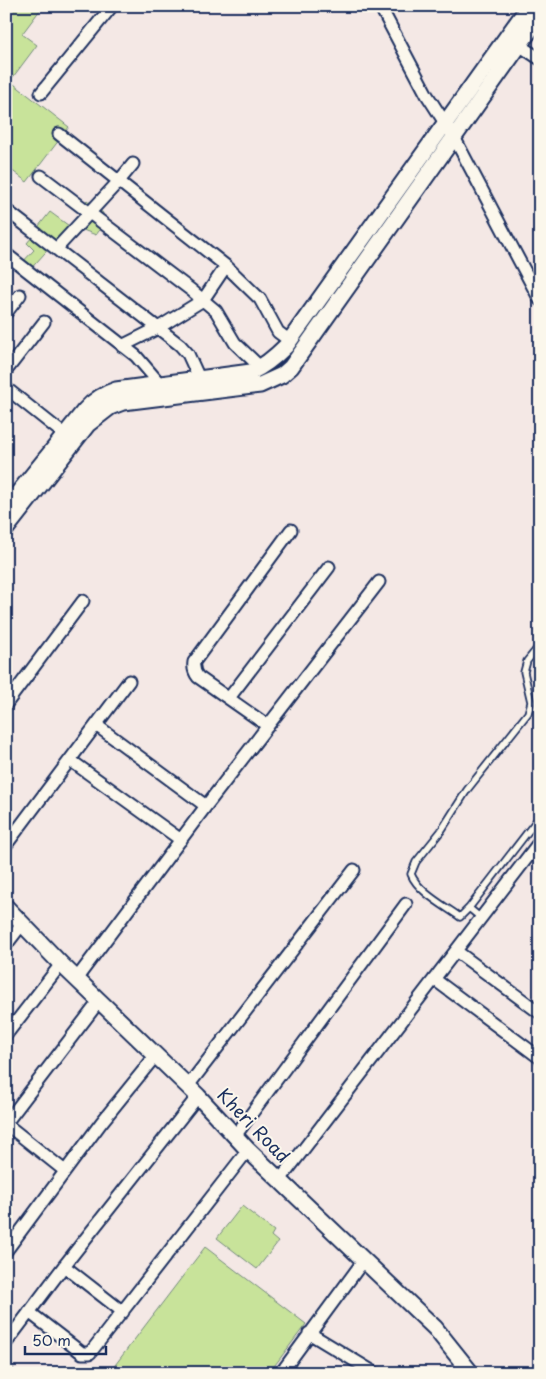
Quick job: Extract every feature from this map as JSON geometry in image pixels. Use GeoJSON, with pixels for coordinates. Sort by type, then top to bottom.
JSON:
{"type":"FeatureCollection","features":[{"type":"Feature","properties":{"kind":"street"},"geometry":{"type":"LineString","coordinates":[[41,93],[112,6]]}},
{"type":"Feature","properties":{"kind":"street"},"geometry":{"type":"LineString","coordinates":[[380,6],[427,95],[454,137],[540,300]]}},
{"type":"Feature","properties":{"kind":"street"},"geometry":{"type":"LineString","coordinates":[[6,508],[94,400],[116,390],[250,372],[261,368],[273,359],[290,341],[529,6]]}},
{"type":"Feature","properties":{"kind":"street"},"geometry":{"type":"LineString","coordinates":[[6,529],[88,424],[110,407],[123,402],[260,385],[282,375],[291,367],[540,16]]}},
{"type":"Feature","properties":{"kind":"street"},"geometry":{"type":"LineString","coordinates":[[519,45],[540,59]]}},
{"type":"Feature","properties":{"kind":"street"},"geometry":{"type":"LineString","coordinates":[[59,134],[226,266],[260,300],[278,332],[290,341]]}},
{"type":"Feature","properties":{"kind":"street"},"geometry":{"type":"LineString","coordinates":[[57,248],[119,181],[132,164]]}},
{"type":"Feature","properties":{"kind":"street"},"geometry":{"type":"LineString","coordinates":[[41,176],[216,311],[235,343],[261,368]]}},
{"type":"Feature","properties":{"kind":"street"},"geometry":{"type":"LineString","coordinates":[[6,210],[57,248],[188,354],[199,378]]}},
{"type":"Feature","properties":{"kind":"street"},"geometry":{"type":"LineString","coordinates":[[6,254],[136,356],[160,384]]}},
{"type":"Feature","properties":{"kind":"street"},"geometry":{"type":"LineString","coordinates":[[122,346],[158,328],[203,300],[226,266]]}},
{"type":"Feature","properties":{"kind":"street"},"geometry":{"type":"LineString","coordinates":[[6,313],[20,295]]}},
{"type":"Feature","properties":{"kind":"street"},"geometry":{"type":"LineString","coordinates":[[6,372],[44,322]]}},
{"type":"Feature","properties":{"kind":"street"},"geometry":{"type":"LineString","coordinates":[[6,388],[65,435]]}},
{"type":"Feature","properties":{"kind":"street"},"geometry":{"type":"LineString","coordinates":[[268,726],[195,673],[193,667],[194,662],[291,530]]}},
{"type":"Feature","properties":{"kind":"street"},"geometry":{"type":"LineString","coordinates":[[229,698],[329,567]]}},
{"type":"Feature","properties":{"kind":"street"},"geometry":{"type":"LineString","coordinates":[[77,978],[206,806],[379,582]]}},
{"type":"Feature","properties":{"kind":"street"},"geometry":{"type":"LineString","coordinates":[[6,704],[83,601]]}},
{"type":"Feature","properties":{"kind":"street"},"geometry":{"type":"LineString","coordinates":[[6,845],[129,681]]}},
{"type":"Feature","properties":{"kind":"street"},"geometry":{"type":"LineString","coordinates":[[96,726],[206,806]]}},
{"type":"Feature","properties":{"kind":"street"},"geometry":{"type":"LineString","coordinates":[[70,760],[181,840]]}},
{"type":"Feature","properties":{"kind":"street"},"geometry":{"type":"LineString","coordinates":[[280,1180],[540,841]]}},
{"type":"Feature","properties":{"kind":"street"},"geometry":{"type":"LineString","coordinates":[[6,1343],[354,870]]}},
{"type":"Feature","properties":{"kind":"street"},"geometry":{"type":"LineString","coordinates":[[235,1136],[406,904]]}},
{"type":"Feature","properties":{"kind":"street","name":"Kheri Road"},"geometry":{"type":"LineString","coordinates":[[6,906],[61,964],[193,1091],[248,1150],[435,1328],[466,1371]]}},
{"type":"Feature","properties":{"kind":"street"},"geometry":{"type":"LineString","coordinates":[[6,945],[24,924]]}},
{"type":"Feature","properties":{"kind":"street"},"geometry":{"type":"LineString","coordinates":[[456,951],[540,1013]]}},
{"type":"Feature","properties":{"kind":"street"},"geometry":{"type":"LineString","coordinates":[[6,1035],[61,964]]}},
{"type":"Feature","properties":{"kind":"street"},"geometry":{"type":"LineString","coordinates":[[434,979],[540,1058]]}},
{"type":"Feature","properties":{"kind":"street"},"geometry":{"type":"LineString","coordinates":[[65,1171],[6,1124],[100,1000]]}},
{"type":"Feature","properties":{"kind":"street"},"geometry":{"type":"LineString","coordinates":[[6,1251],[65,1171],[156,1055]]}},
{"type":"Feature","properties":{"kind":"street"},"geometry":{"type":"LineString","coordinates":[[30,1312],[82,1353],[87,1354],[92,1351],[248,1150]]}},
{"type":"Feature","properties":{"kind":"street"},"geometry":{"type":"LineString","coordinates":[[281,1373],[364,1260]]}},
{"type":"Feature","properties":{"kind":"street"},"geometry":{"type":"LineString","coordinates":[[64,1266],[123,1312]]}},
{"type":"Feature","properties":{"kind":"street"},"geometry":{"type":"LineString","coordinates":[[309,1334],[375,1373]]}},
{"type":"Feature","properties":{"kind":"lane"},"geometry":{"type":"LineString","coordinates":[[540,645],[527,662],[524,672],[531,702],[528,713],[467,790],[441,832],[416,862],[411,874],[420,888],[460,917],[540,816]]}},
{"type":"Feature","properties":{"kind":"lane"},"geometry":{"type":"LineString","coordinates":[[467,909],[481,918]]}},
{"type":"Feature","properties":{"kind":"green space"},"geometry":{"type":"Polygon","coordinates":[[[6,6],[43,6],[22,34],[37,45],[10,81],[69,127],[27,182],[6,166],[6,6]]]}},
{"type":"Feature","properties":{"kind":"green space"},"geometry":{"type":"Polygon","coordinates":[[[87,200],[103,213],[102,227],[96,235],[83,230],[65,249],[38,227],[50,212],[76,231],[93,215],[82,205],[87,200]]]}},
{"type":"Feature","properties":{"kind":"green space"},"geometry":{"type":"Polygon","coordinates":[[[38,230],[53,244],[27,273],[19,266],[34,250],[27,243],[38,230]]]}},
{"type":"Feature","properties":{"kind":"green space"},"geometry":{"type":"Polygon","coordinates":[[[242,1206],[274,1231],[271,1236],[278,1242],[257,1269],[217,1238],[242,1206]]]}},
{"type":"Feature","properties":{"kind":"green space"},"geometry":{"type":"Polygon","coordinates":[[[205,1247],[306,1324],[269,1373],[109,1373],[205,1247]]]}}]}
